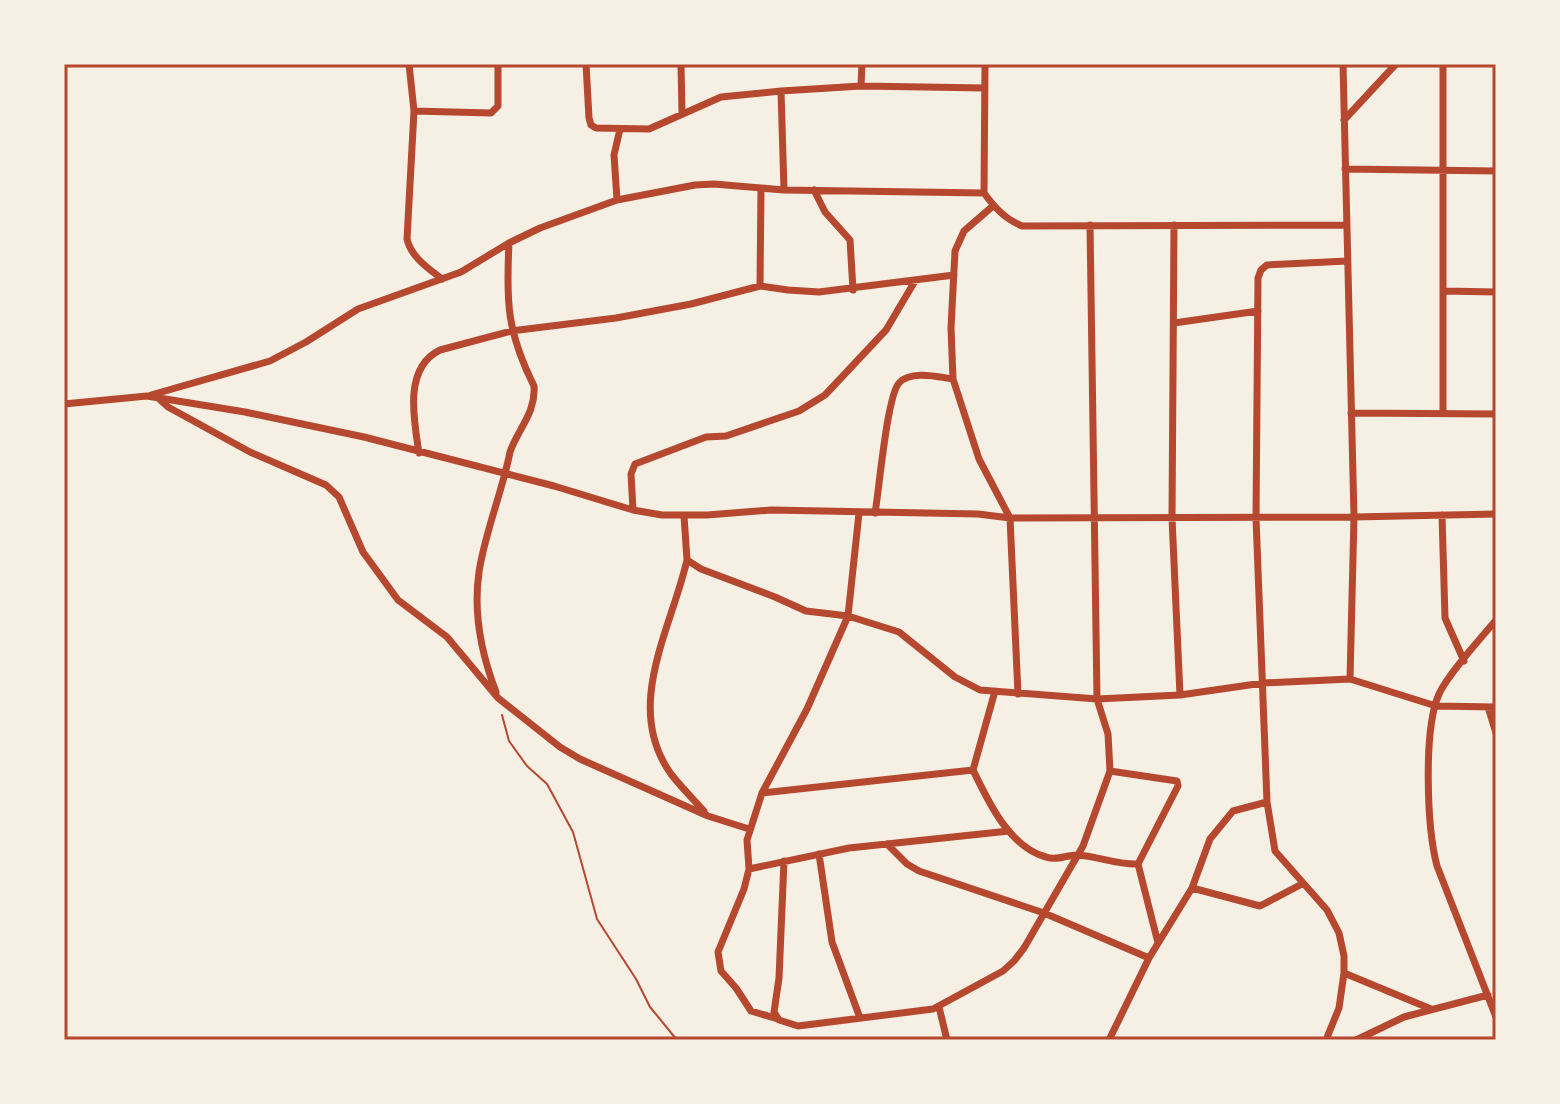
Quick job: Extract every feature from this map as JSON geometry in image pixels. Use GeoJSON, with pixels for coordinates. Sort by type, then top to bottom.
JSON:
{"type":"FeatureCollection","features":[{"type":"Feature","properties":{"kind":"street"},"geometry":{"type":"LineString","coordinates":[[409,64],[414,111],[407,239],[409,248],[420,261],[442,279]]}},
{"type":"Feature","properties":{"kind":"street"},"geometry":{"type":"LineString","coordinates":[[414,111],[495,111],[498,106],[498,64]]}},
{"type":"Feature","properties":{"kind":"street"},"geometry":{"type":"LineString","coordinates":[[586,64],[591,125],[596,128],[649,129],[721,97],[861,86],[985,88]]}},
{"type":"Feature","properties":{"kind":"street"},"geometry":{"type":"LineString","coordinates":[[681,64],[682,114]]}},
{"type":"Feature","properties":{"kind":"street"},"geometry":{"type":"LineString","coordinates":[[861,86],[862,64]]}},
{"type":"Feature","properties":{"kind":"street"},"geometry":{"type":"LineString","coordinates":[[985,64],[984,193],[1009,221],[1022,226],[1346,225]]}},
{"type":"Feature","properties":{"kind":"street"},"geometry":{"type":"LineString","coordinates":[[1343,64],[1354,517],[1350,679]]}},
{"type":"Feature","properties":{"kind":"street"},"geometry":{"type":"LineString","coordinates":[[1344,120],[1396,64]]}},
{"type":"Feature","properties":{"kind":"street"},"geometry":{"type":"LineString","coordinates":[[1443,64],[1443,413]]}},
{"type":"Feature","properties":{"kind":"street"},"geometry":{"type":"LineString","coordinates":[[781,91],[784,190]]}},
{"type":"Feature","properties":{"kind":"street"},"geometry":{"type":"LineString","coordinates":[[617,200],[614,155],[620,129]]}},
{"type":"Feature","properties":{"kind":"street"},"geometry":{"type":"LineString","coordinates":[[1345,169],[1496,171]]}},
{"type":"Feature","properties":{"kind":"street"},"geometry":{"type":"LineString","coordinates":[[64,404],[147,396],[270,361],[358,309],[461,272],[540,228],[617,200],[695,185],[732,184],[784,190],[984,193]]}},
{"type":"Feature","properties":{"kind":"street"},"geometry":{"type":"LineString","coordinates":[[760,286],[761,188]]}},
{"type":"Feature","properties":{"kind":"street"},"geometry":{"type":"LineString","coordinates":[[814,190],[825,212],[850,240],[853,290]]}},
{"type":"Feature","properties":{"kind":"street"},"geometry":{"type":"LineString","coordinates":[[993,206],[964,231],[955,251],[951,328],[953,379],[979,459],[1010,518],[1018,694]]}},
{"type":"Feature","properties":{"kind":"street"},"geometry":{"type":"LineString","coordinates":[[859,513],[848,616],[807,709],[762,793],[749,829],[749,869],[718,952],[721,971],[751,1011],[798,1026],[939,1007],[1003,971],[1024,948],[1083,846],[1110,771],[1108,734],[1097,699],[1097,517],[1090,225]]}},
{"type":"Feature","properties":{"kind":"street"},"geometry":{"type":"LineString","coordinates":[[1174,225],[1172,518],[1180,695]]}},
{"type":"Feature","properties":{"kind":"street"},"geometry":{"type":"LineString","coordinates":[[498,698],[481,643],[477,600],[486,542],[510,452],[530,413],[534,394],[534,386],[511,331],[507,297],[509,243]]}},
{"type":"Feature","properties":{"kind":"street"},"geometry":{"type":"LineString","coordinates":[[1326,1040],[1339,1008],[1344,973],[1339,933],[1327,910],[1273,846],[1267,802],[1256,518],[1258,278],[1267,265],[1347,261]]}},
{"type":"Feature","properties":{"kind":"street"},"geometry":{"type":"LineString","coordinates":[[419,453],[412,409],[414,390],[423,364],[430,355],[511,331],[616,318],[691,304],[760,286],[788,290],[853,290],[954,275]]}},
{"type":"Feature","properties":{"kind":"street"},"geometry":{"type":"LineString","coordinates":[[633,510],[631,474],[635,464],[706,437],[726,436],[799,411],[825,395],[886,330],[915,281]]}},
{"type":"Feature","properties":{"kind":"street"},"geometry":{"type":"LineString","coordinates":[[1443,291],[1496,292]]}},
{"type":"Feature","properties":{"kind":"street"},"geometry":{"type":"LineString","coordinates":[[1174,323],[1258,311]]}},
{"type":"Feature","properties":{"kind":"street"},"geometry":{"type":"LineString","coordinates":[[875,513],[891,407],[899,382],[918,375],[953,379]]}},
{"type":"Feature","properties":{"kind":"street"},"geometry":{"type":"LineString","coordinates":[[147,396],[245,412],[364,437],[633,510],[684,516],[754,510],[978,514],[1010,518],[1496,514]]}},
{"type":"Feature","properties":{"kind":"street"},"geometry":{"type":"LineString","coordinates":[[157,397],[168,407],[250,452],[326,485],[339,497],[363,552],[398,600],[447,637],[498,698],[560,747],[580,759],[708,816],[749,829]]}},
{"type":"Feature","properties":{"kind":"street"},"geometry":{"type":"LineString","coordinates":[[1351,413],[1496,414]]}},
{"type":"Feature","properties":{"kind":"street"},"geometry":{"type":"LineString","coordinates":[[1442,515],[1445,618],[1464,661]]}},
{"type":"Feature","properties":{"kind":"street"},"geometry":{"type":"LineString","coordinates":[[684,516],[687,560],[653,676],[650,723],[670,772],[708,816]]}},
{"type":"Feature","properties":{"kind":"street"},"geometry":{"type":"LineString","coordinates":[[687,560],[701,569],[799,609],[848,616],[907,636],[955,677],[980,690],[1097,699],[1180,695],[1263,683],[1350,679],[1436,706],[1492,707],[1496,733]]}},
{"type":"Feature","properties":{"kind":"street"},"geometry":{"type":"LineString","coordinates":[[1496,620],[1440,692],[1430,736],[1431,844],[1496,1015]]}},
{"type":"Feature","properties":{"kind":"street"},"geometry":{"type":"LineString","coordinates":[[995,691],[973,770],[993,811],[1009,831],[1035,853],[1046,858],[1076,855],[1138,864]]}},
{"type":"Feature","properties":{"kind":"street"},"geometry":{"type":"LineString","coordinates":[[762,793],[973,770]]}},
{"type":"Feature","properties":{"kind":"street"},"geometry":{"type":"LineString","coordinates":[[1110,771],[1177,781],[1178,786],[1138,864],[1158,943]]}},
{"type":"Feature","properties":{"kind":"street"},"geometry":{"type":"LineString","coordinates":[[1109,1040],[1149,958],[1192,888],[1210,839],[1233,811],[1267,802]]}},
{"type":"Feature","properties":{"kind":"street"},"geometry":{"type":"LineString","coordinates":[[749,869],[887,844],[1009,831]]}},
{"type":"Feature","properties":{"kind":"street"},"geometry":{"type":"LineString","coordinates":[[887,844],[919,871],[1044,913],[1149,958]]}},
{"type":"Feature","properties":{"kind":"street"},"geometry":{"type":"LineString","coordinates":[[819,854],[832,942],[860,1018]]}},
{"type":"Feature","properties":{"kind":"street"},"geometry":{"type":"LineString","coordinates":[[779,1020],[774,1012],[779,978],[784,861]]}},
{"type":"Feature","properties":{"kind":"street"},"geometry":{"type":"LineString","coordinates":[[1192,888],[1260,906],[1302,884]]}},
{"type":"Feature","properties":{"kind":"street"},"geometry":{"type":"LineString","coordinates":[[1344,973],[1432,1009]]}},
{"type":"Feature","properties":{"kind":"street"},"geometry":{"type":"LineString","coordinates":[[1356,1040],[1404,1017],[1488,995]]}},
{"type":"Feature","properties":{"kind":"street"},"geometry":{"type":"LineString","coordinates":[[939,1007],[947,1040]]}},
{"type":"Feature","properties":{"kind":"path"},"geometry":{"type":"LineString","coordinates":[[498,698],[509,741],[527,766],[547,784],[573,832],[597,919],[636,979],[650,1007],[677,1040]]}}]}
